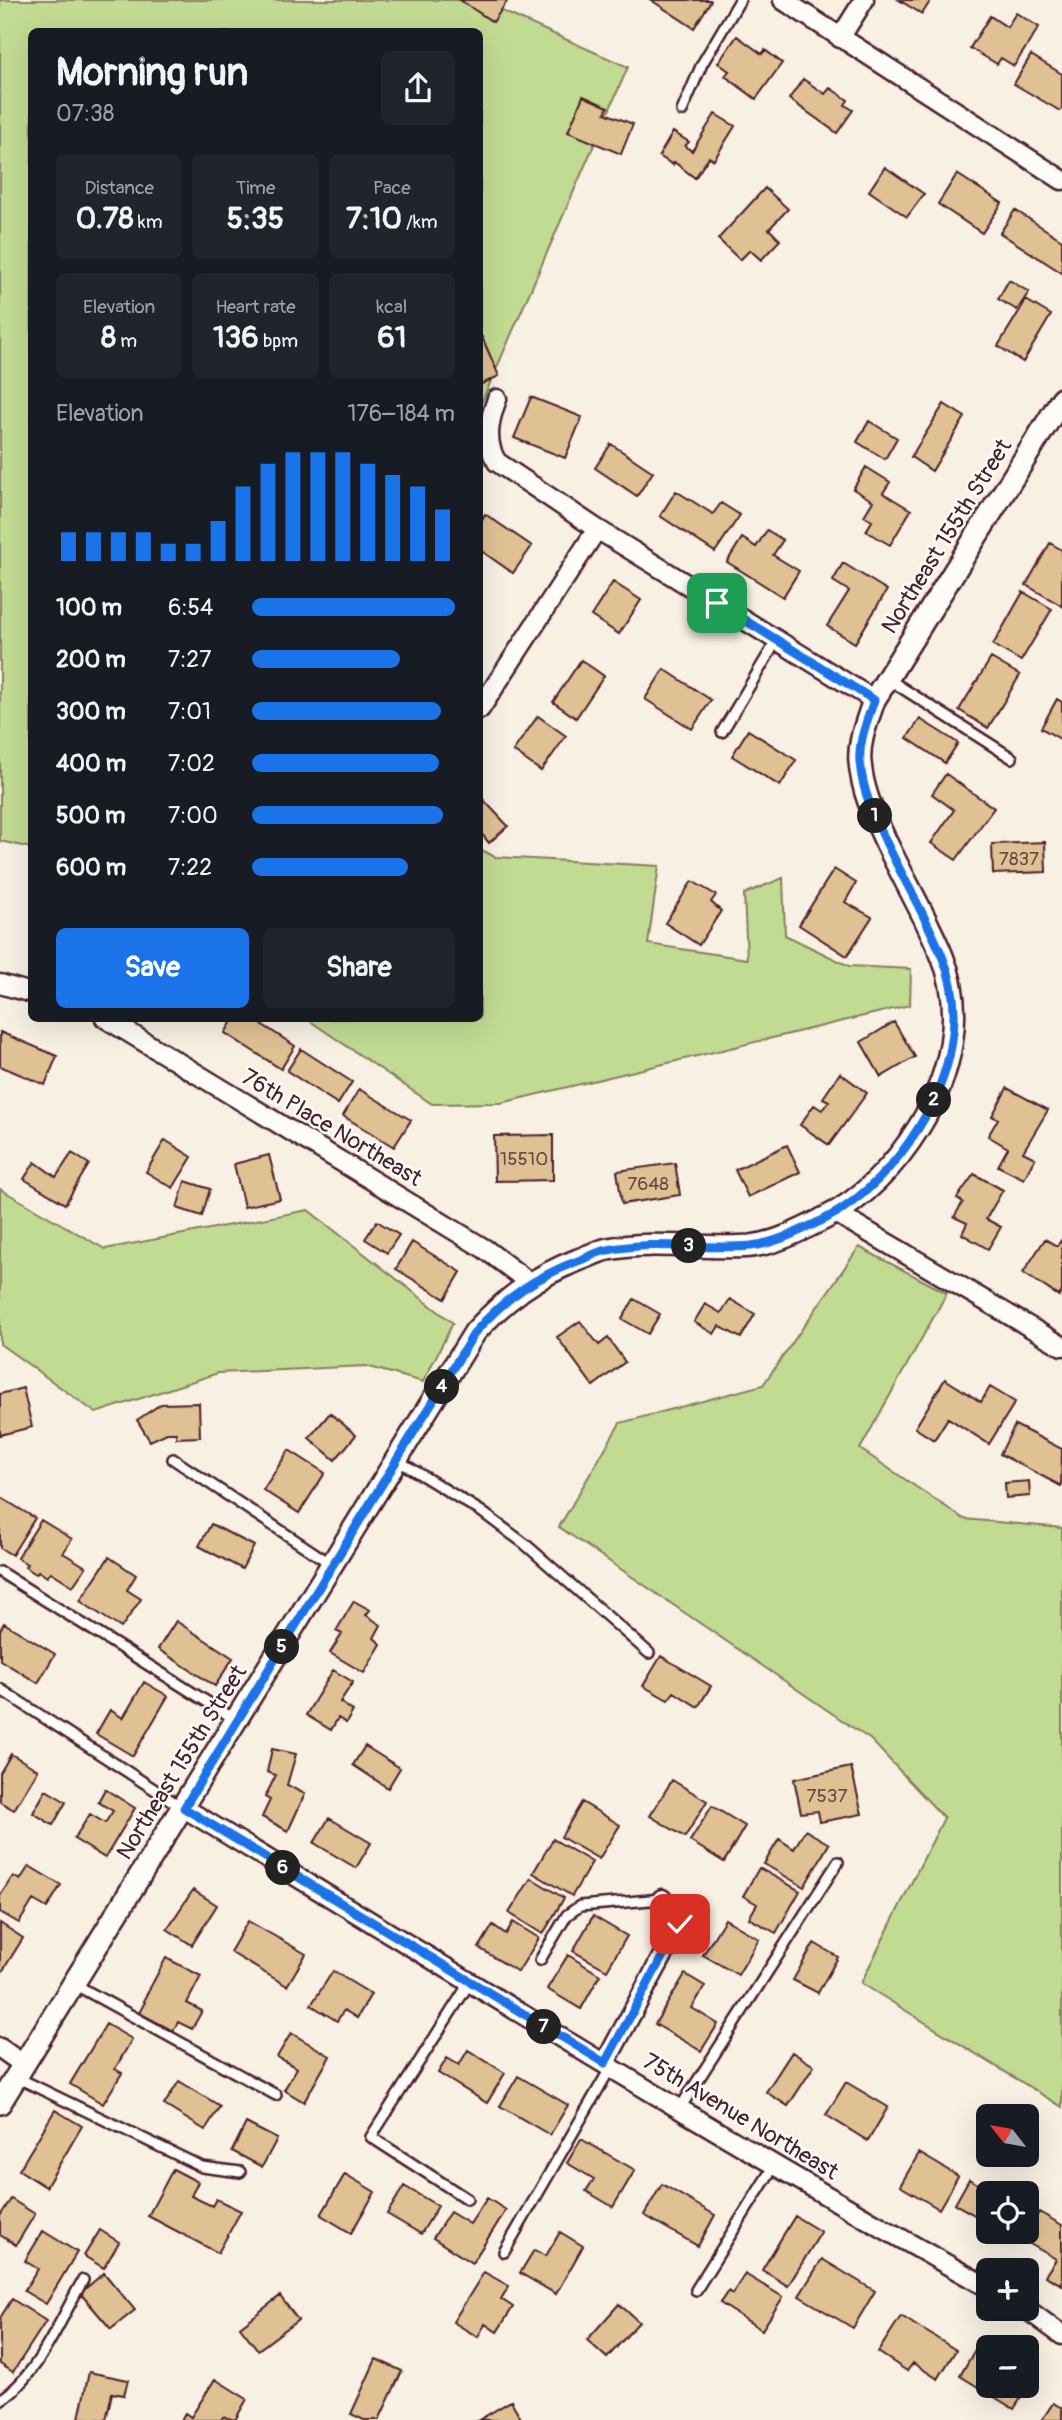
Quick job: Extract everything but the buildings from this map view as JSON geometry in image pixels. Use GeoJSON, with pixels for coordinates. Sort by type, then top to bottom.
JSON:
{"type":"FeatureCollection","features":[{"type":"Feature","properties":{"kind":"street"},"geometry":{"type":"LineString","coordinates":[[783,0],[1062,180]]}},
{"type":"Feature","properties":{"kind":"street"},"geometry":{"type":"LineString","coordinates":[[840,38],[864,0]]}},
{"type":"Feature","properties":{"kind":"street"},"geometry":{"type":"LineString","coordinates":[[496,399],[489,431],[491,453],[497,462],[597,529],[874,700]]}},
{"type":"Feature","properties":{"kind":"street","name":"Northeast 155th Street"},"geometry":{"type":"LineString","coordinates":[[0,2103],[475,1332],[498,1307],[530,1283],[564,1265],[606,1250],[650,1245],[752,1246],[788,1236],[836,1213],[864,1192],[914,1136],[931,1108],[944,1076],[955,1027],[952,992],[943,958],[864,791],[859,759],[863,732],[874,700],[1062,399]]}},
{"type":"Feature","properties":{"kind":"street"},"geometry":{"type":"LineString","coordinates":[[483,704],[597,529]]}},
{"type":"Feature","properties":{"kind":"street"},"geometry":{"type":"LineString","coordinates":[[0,984],[28,992]]}},
{"type":"Feature","properties":{"kind":"street","name":"76th Place Northeast"},"geometry":{"type":"LineString","coordinates":[[113,1022],[473,1241],[530,1283]]}},
{"type":"Feature","properties":{"kind":"street"},"geometry":{"type":"LineString","coordinates":[[836,1213],[1062,1346]]}},
{"type":"Feature","properties":{"kind":"street","name":"75th Avenue Northeast"},"geometry":{"type":"LineString","coordinates":[[184,1808],[680,2108],[976,2280]]}},
{"type":"Feature","properties":{"kind":"street"},"geometry":{"type":"LineString","coordinates":[[608,2065],[680,1924],[662,1899]]}},
{"type":"Feature","properties":{"kind":"street"},"geometry":{"type":"LineString","coordinates":[[0,2048],[20,2071]]}},
{"type":"Feature","properties":{"kind":"street"},"geometry":{"type":"LineString","coordinates":[[1039,2318],[1062,2335]]}},
{"type":"Feature","properties":{"kind":"lane"},"geometry":{"type":"LineString","coordinates":[[682,111],[702,64],[740,0]]}},
{"type":"Feature","properties":{"kind":"lane"},"geometry":{"type":"LineString","coordinates":[[722,733],[777,640]]}},
{"type":"Feature","properties":{"kind":"lane"},"geometry":{"type":"LineString","coordinates":[[888,679],[1012,758]]}},
{"type":"Feature","properties":{"kind":"lane"},"geometry":{"type":"LineString","coordinates":[[173,1459],[333,1565]]}},
{"type":"Feature","properties":{"kind":"lane"},"geometry":{"type":"LineString","coordinates":[[397,1460],[482,1512],[503,1528],[649,1653]]}},
{"type":"Feature","properties":{"kind":"lane"},"geometry":{"type":"LineString","coordinates":[[0,1572],[238,1720]]}},
{"type":"Feature","properties":{"kind":"lane"},"geometry":{"type":"LineString","coordinates":[[0,1689],[184,1808]]}},
{"type":"Feature","properties":{"kind":"lane"},"geometry":{"type":"LineString","coordinates":[[680,2108],[838,1862]]}},
{"type":"Feature","properties":{"kind":"lane"},"geometry":{"type":"LineString","coordinates":[[540,1960],[566,1915],[580,1906],[662,1899]]}},
{"type":"Feature","properties":{"kind":"lane"},"geometry":{"type":"LineString","coordinates":[[467,2199],[371,2137],[470,1982]]}},
{"type":"Feature","properties":{"kind":"lane"},"geometry":{"type":"LineString","coordinates":[[74,1984],[276,2095]]}},
{"type":"Feature","properties":{"kind":"lane"},"geometry":{"type":"LineString","coordinates":[[504,2252],[608,2065]]}},
{"type":"Feature","properties":{"kind":"lane"},"geometry":{"type":"LineString","coordinates":[[20,2071],[202,2167],[240,2172]]}},
{"type":"Feature","properties":{"kind":"lane"},"geometry":{"type":"LineString","coordinates":[[696,2290],[775,2164]]}},
{"type":"Feature","properties":{"kind":"lane"},"geometry":{"type":"LineString","coordinates":[[0,2400],[21,2383],[35,2364],[83,2280]]}},
{"type":"Feature","properties":{"kind":"green space"},"geometry":{"type":"Polygon","coordinates":[[[0,0],[477,0],[628,67],[483,399],[483,28],[28,28],[28,847],[0,841],[0,0]]]}},
{"type":"Feature","properties":{"kind":"green space"},"geometry":{"type":"Polygon","coordinates":[[[483,851],[495,857],[659,866],[648,944],[747,959],[744,894],[783,878],[785,935],[849,966],[911,969],[910,1005],[501,1103],[432,1104],[311,1022],[483,1022],[483,851]]]}},
{"type":"Feature","properties":{"kind":"green space"},"geometry":{"type":"Polygon","coordinates":[[[0,1189],[105,1249],[308,1210],[453,1323],[423,1382],[366,1366],[218,1373],[96,1413],[0,1344],[0,1189]]]}},
{"type":"Feature","properties":{"kind":"green space"},"geometry":{"type":"Polygon","coordinates":[[[859,1247],[947,1293],[860,1449],[964,1519],[1062,1528],[1062,2107],[861,1983],[944,1818],[871,1740],[559,1527],[620,1423],[763,1385],[859,1247]]]}},
{"type":"Feature","properties":{"kind":"route"},"geometry":{"type":"LineString","coordinates":[[680,1924],[605,2063],[184,1808],[475,1332],[498,1307],[530,1283],[564,1265],[606,1250],[650,1245],[752,1246],[788,1236],[836,1213],[864,1192],[914,1136],[931,1108],[944,1076],[955,1027],[952,992],[943,958],[864,791],[859,759],[863,732],[874,700],[717,603]]}}]}
